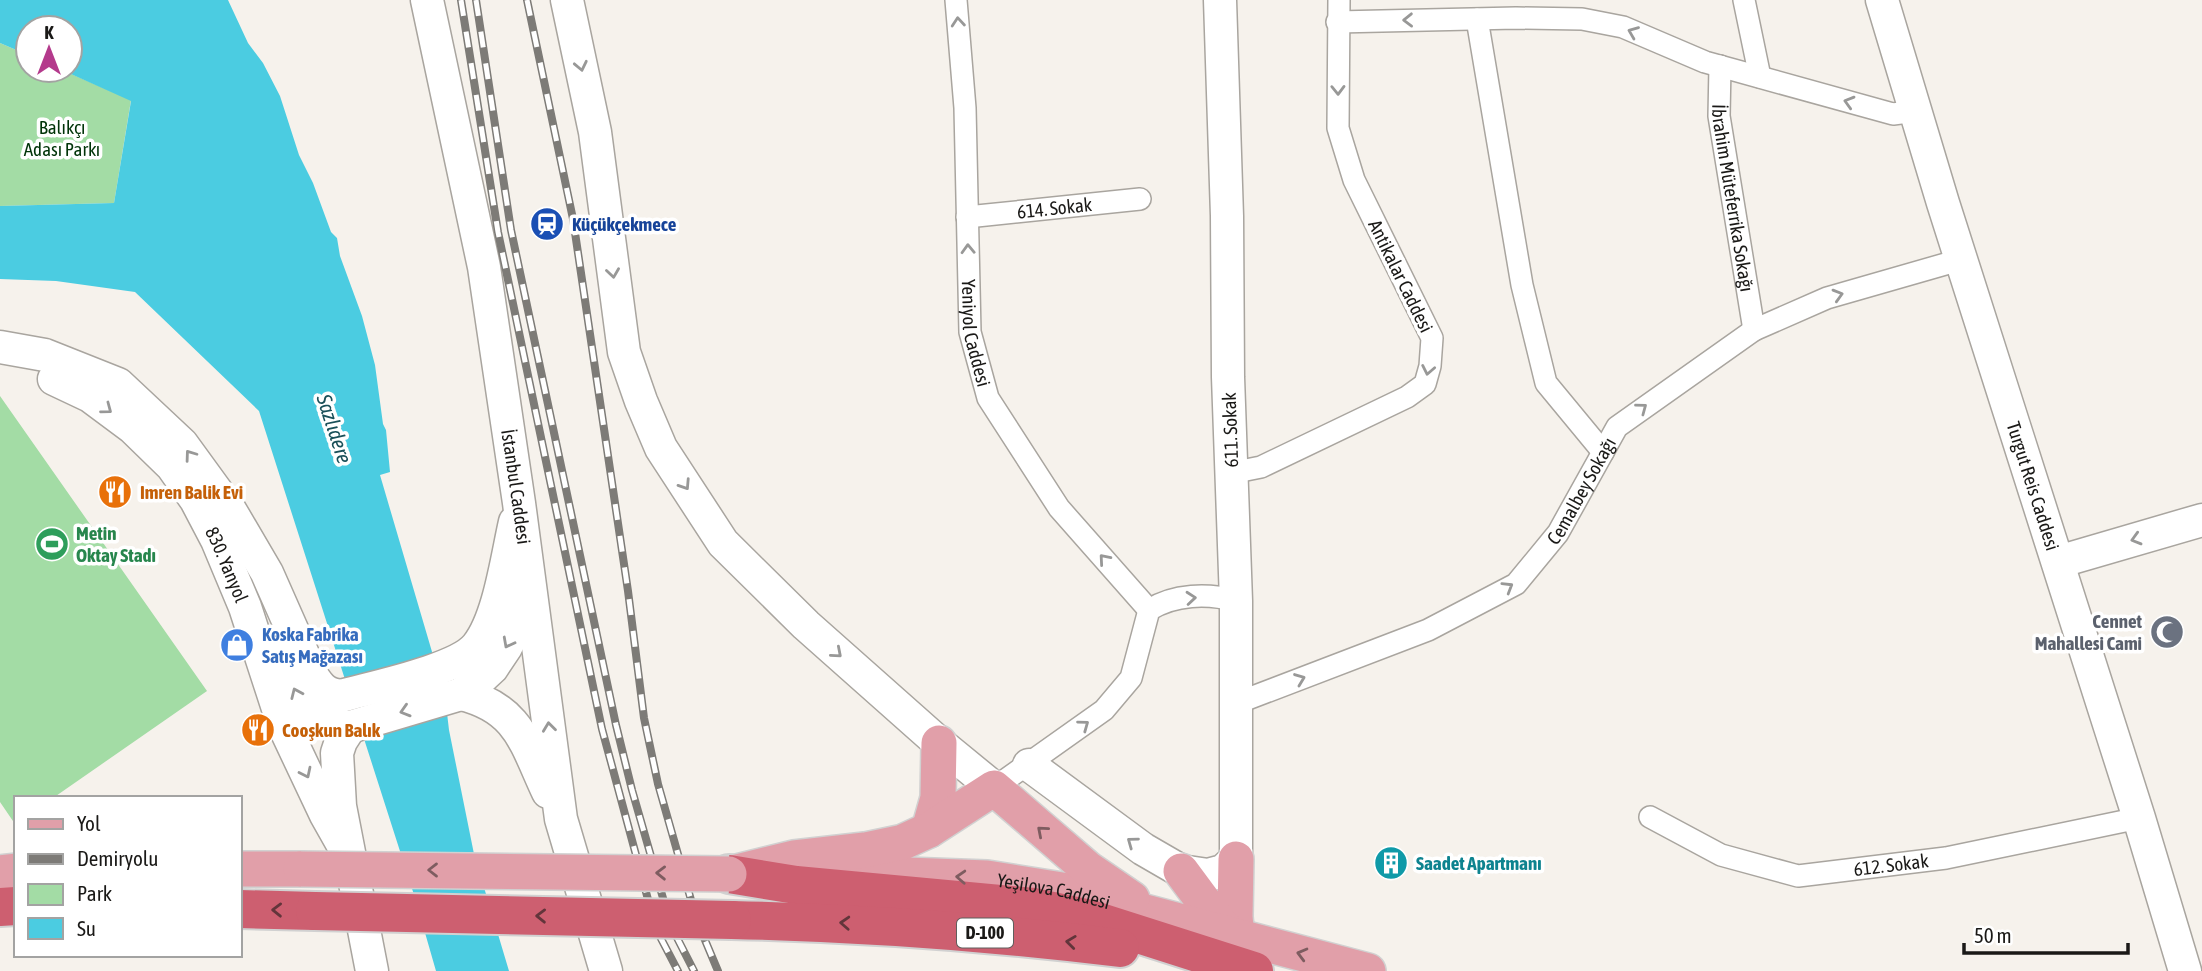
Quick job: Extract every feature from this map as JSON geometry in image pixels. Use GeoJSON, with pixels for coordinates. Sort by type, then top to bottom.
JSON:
{"type":"FeatureCollection","features":[{"type":"Feature","properties":{"kind":"highway"},"geometry":{"type":"LineString","coordinates":[[729,874],[796,885],[1034,907],[1091,919],[1254,971]]}},
{"type":"Feature","properties":{"kind":"highway","name":"D-100"},"geometry":{"type":"LineString","coordinates":[[242,909],[856,923],[1042,938],[1127,948],[1236,954]]}},
{"type":"Feature","properties":{"kind":"main road","name":"İstanbul Caddesi"},"geometry":{"type":"LineString","coordinates":[[427,0],[484,267],[561,819],[606,971]]}},
{"type":"Feature","properties":{"kind":"main road"},"geometry":{"type":"LineString","coordinates":[[567,0],[596,132],[624,352],[661,448],[723,543],[806,625],[939,743],[1088,869],[1156,915]]}},
{"type":"Feature","properties":{"kind":"main road","name":"611. Sokak"},"geometry":{"type":"LineString","coordinates":[[1220,0],[1236,601],[1236,859]]}},
{"type":"Feature","properties":{"kind":"main road","name":"Turgut Reis Caddesi"},"geometry":{"type":"LineString","coordinates":[[1882,0],[2185,971]]}},
{"type":"Feature","properties":{"kind":"main road","name":"830. Yanyol"},"geometry":{"type":"LineString","coordinates":[[0,347],[44,355],[118,384],[182,444],[230,510]]}},
{"type":"Feature","properties":{"kind":"main road","name":"830. Yanyol"},"geometry":{"type":"LineString","coordinates":[[0,365],[60,380],[90,397],[133,428],[180,477],[196,500],[217,540],[245,607],[283,724],[326,815],[348,854]]}},
{"type":"Feature","properties":{"kind":"main road"},"geometry":{"type":"LineString","coordinates":[[230,510],[269,577],[313,677],[322,690],[330,695],[341,696],[450,664],[474,649],[489,625],[519,503]]}},
{"type":"Feature","properties":{"kind":"main road"},"geometry":{"type":"LineString","coordinates":[[230,510],[278,649],[302,705],[323,722],[337,727],[350,727],[461,694],[492,668],[516,627],[521,603],[519,503]]}},
{"type":"Feature","properties":{"kind":"main road"},"geometry":{"type":"LineString","coordinates":[[2058,562],[2202,520]]}},
{"type":"Feature","properties":{"kind":"main road"},"geometry":{"type":"LineString","coordinates":[[461,694],[495,706],[512,721],[561,819]]}},
{"type":"Feature","properties":{"kind":"main road"},"geometry":{"type":"LineString","coordinates":[[350,727],[341,740],[337,753],[340,806],[372,971]]}},
{"type":"Feature","properties":{"kind":"main road"},"geometry":{"type":"LineString","coordinates":[[929,830],[938,798],[939,743]]}},
{"type":"Feature","properties":{"kind":"main road"},"geometry":{"type":"LineString","coordinates":[[1029,765],[1143,849],[1181,871],[1208,875],[1223,871],[1236,859]]}},
{"type":"Feature","properties":{"kind":"main road"},"geometry":{"type":"LineString","coordinates":[[242,869],[729,874],[794,858],[865,850],[903,842],[929,830],[994,788]]}},
{"type":"Feature","properties":{"kind":"main road"},"geometry":{"type":"LineString","coordinates":[[1236,859],[1236,954]]}},
{"type":"Feature","properties":{"kind":"main road"},"geometry":{"type":"LineString","coordinates":[[1181,871],[1221,925],[1236,954]]}},
{"type":"Feature","properties":{"kind":"main road","name":"Yeşilova Caddesi"},"geometry":{"type":"LineString","coordinates":[[729,874],[902,873],[987,878],[1062,890],[1156,915],[1236,954],[1368,971]]}},
{"type":"Feature","properties":{"kind":"street","name":"Yeniyol Caddesi"},"geometry":{"type":"LineString","coordinates":[[956,0],[965,108],[970,332],[988,398],[1059,508],[1149,610]]}},
{"type":"Feature","properties":{"kind":"street","name":"Antikalar Caddesi"},"geometry":{"type":"LineString","coordinates":[[1231,473],[1261,467],[1407,397],[1425,384],[1430,366],[1432,338],[1354,180],[1338,128],[1339,0]]}},
{"type":"Feature","properties":{"kind":"street"},"geometry":{"type":"LineString","coordinates":[[1744,0],[1760,77]]}},
{"type":"Feature","properties":{"kind":"street"},"geometry":{"type":"LineString","coordinates":[[1477,19],[1522,285],[1546,383],[1603,452]]}},
{"type":"Feature","properties":{"kind":"street"},"geometry":{"type":"LineString","coordinates":[[1337,22],[1582,19],[1623,27],[1720,66],[1893,114],[1916,111]]}},
{"type":"Feature","properties":{"kind":"street","name":"İbrahim Müteferrika Sokağı"},"geometry":{"type":"LineString","coordinates":[[1720,66],[1719,116],[1754,330]]}},
{"type":"Feature","properties":{"kind":"street","name":"614. Sokak"},"geometry":{"type":"LineString","coordinates":[[967,217],[1140,200]]}},
{"type":"Feature","properties":{"kind":"street","name":"Cemalbey Sokağı"},"geometry":{"type":"LineString","coordinates":[[1237,703],[1428,630],[1516,584],[1558,533],[1617,427],[1754,330],[1827,298],[1963,259]]}},
{"type":"Feature","properties":{"kind":"street"},"geometry":{"type":"LineString","coordinates":[[994,788],[1104,710],[1131,678],[1149,610],[1164,601],[1176,599],[1217,596],[1236,601]]}},
{"type":"Feature","properties":{"kind":"street","name":"612. Sokak"},"geometry":{"type":"LineString","coordinates":[[1650,817],[1721,855],[1798,876],[1946,858],[2139,818]]}},
{"type":"Feature","properties":{"kind":"green space","name":"Balıkçı Adası Parkı"},"geometry":{"type":"Polygon","coordinates":[[[0,43],[14,49],[14,84],[84,84],[84,80],[131,100],[114,203],[0,206],[0,43]]]}},
{"type":"Feature","properties":{"kind":"green space","name":"Metin Oktay Stadı"},"geometry":{"type":"Polygon","coordinates":[[[0,396],[207,691],[56,796],[14,796],[14,823],[0,802],[0,396]]]}},
{"type":"Feature","properties":{"kind":"water","name":"Sazlıdere"},"geometry":{"type":"Polygon","coordinates":[[[0,0],[228,0],[248,43],[263,63],[280,96],[299,155],[313,183],[331,232],[337,238],[340,256],[362,316],[375,365],[386,430],[390,472],[380,475],[445,696],[449,730],[474,854],[509,971],[436,971],[259,411],[135,292],[56,281],[0,279],[0,206],[114,203],[131,101],[84,80],[84,14],[14,14],[14,49],[0,43],[0,0]]]}},
{"type":"Feature","properties":{"kind":"railway"},"geometry":{"type":"LineString","coordinates":[[461,0],[498,232],[602,729],[656,929],[678,971]]}},
{"type":"Feature","properties":{"kind":"railway"},"geometry":{"type":"LineString","coordinates":[[476,0],[511,230],[616,725],[671,926],[694,971]]}},
{"type":"Feature","properties":{"kind":"railway"},"geometry":{"type":"LineString","coordinates":[[527,0],[573,219],[644,718],[658,784],[697,921],[718,971]]}},
{"type":"Feature","properties":{"kind":"place","name":"Küçükçekmece"},"geometry":{"type":"Point","coordinates":[547,224]}},
{"type":"Feature","properties":{"kind":"place","name":"Imren Balik Evi"},"geometry":{"type":"Point","coordinates":[115,492]}},
{"type":"Feature","properties":{"kind":"place","name":"Metin Oktay Stadı"},"geometry":{"type":"Point","coordinates":[52,544]}},
{"type":"Feature","properties":{"kind":"place","name":"Cennet Mahallesi Cami"},"geometry":{"type":"Point","coordinates":[2167,632]}},
{"type":"Feature","properties":{"kind":"place","name":"Koska Fabrika Satış Mağazası"},"geometry":{"type":"Point","coordinates":[237,645]}},
{"type":"Feature","properties":{"kind":"place","name":"Cooşkun Balık"},"geometry":{"type":"Point","coordinates":[258,730]}},
{"type":"Feature","properties":{"kind":"place","name":"Saadet Apartmanı"},"geometry":{"type":"Point","coordinates":[1391,863]}}]}
